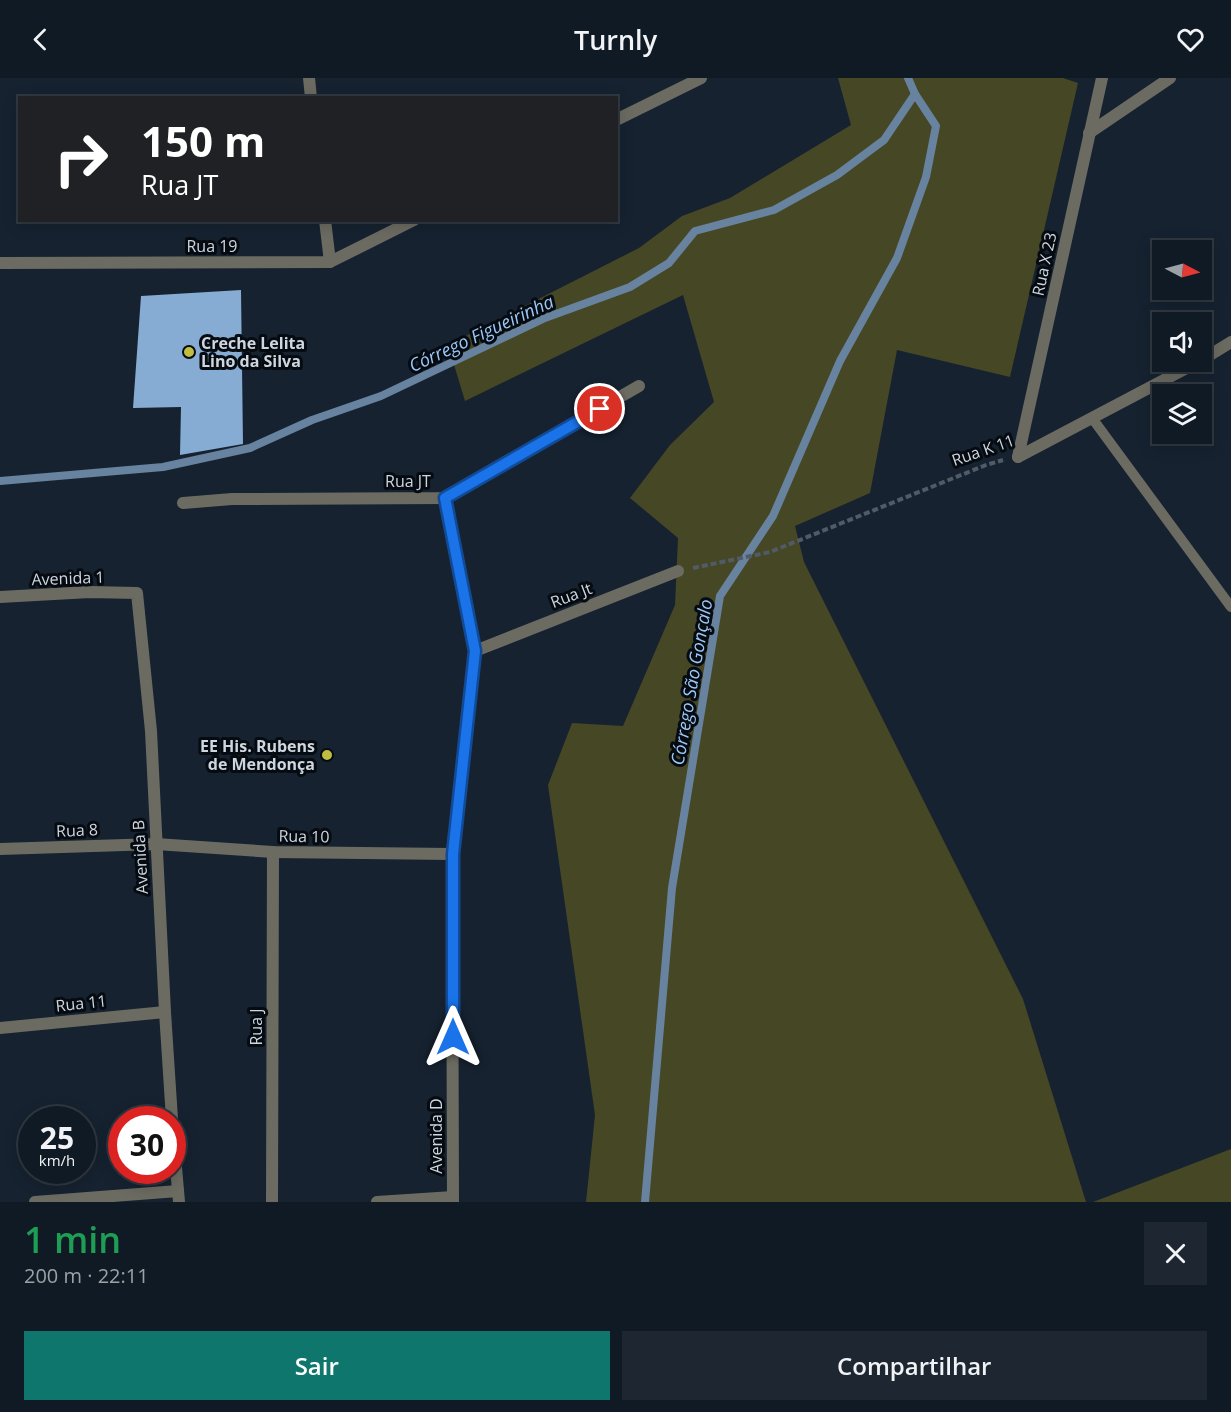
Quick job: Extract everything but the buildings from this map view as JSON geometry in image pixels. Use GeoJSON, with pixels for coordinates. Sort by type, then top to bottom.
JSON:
{"type":"FeatureCollection","features":[{"type":"Feature","properties":{"kind":"street"},"geometry":{"type":"LineString","coordinates":[[309,78],[311,96]]}},
{"type":"Feature","properties":{"kind":"street"},"geometry":{"type":"LineString","coordinates":[[618,119],[701,78]]}},
{"type":"Feature","properties":{"kind":"street","name":"Rua X 23"},"geometry":{"type":"LineString","coordinates":[[1018,456],[1102,78]]}},
{"type":"Feature","properties":{"kind":"street"},"geometry":{"type":"LineString","coordinates":[[1089,133],[1170,78]]}},
{"type":"Feature","properties":{"kind":"street"},"geometry":{"type":"LineString","coordinates":[[325,222],[330,262]]}},
{"type":"Feature","properties":{"kind":"street","name":"Rua 19"},"geometry":{"type":"LineString","coordinates":[[0,263],[330,262],[410,222]]}},
{"type":"Feature","properties":{"kind":"street","name":"Rua K 11"},"geometry":{"type":"LineString","coordinates":[[1212,354],[1231,342]]}},
{"type":"Feature","properties":{"kind":"street","name":"Rua K 11"},"geometry":{"type":"LineString","coordinates":[[1018,456],[1179,372]]}},
{"type":"Feature","properties":{"kind":"street","name":"Rua JT"},"geometry":{"type":"LineString","coordinates":[[183,503],[232,499],[445,498],[639,386]]}},
{"type":"Feature","properties":{"kind":"street","name":"Avenida D"},"geometry":{"type":"LineString","coordinates":[[445,498],[475,651],[453,854],[453,1199]]}},
{"type":"Feature","properties":{"kind":"street","name":"Rua Jt"},"geometry":{"type":"LineString","coordinates":[[475,651],[678,571]]}},
{"type":"Feature","properties":{"kind":"street","name":"Avenida 1"},"geometry":{"type":"LineString","coordinates":[[0,597],[90,592],[136,593]]}},
{"type":"Feature","properties":{"kind":"street","name":"Avenida B"},"geometry":{"type":"LineString","coordinates":[[136,593],[151,730],[171,1106]]}},
{"type":"Feature","properties":{"kind":"street","name":"Rua 8"},"geometry":{"type":"LineString","coordinates":[[0,849],[156,844]]}},
{"type":"Feature","properties":{"kind":"street","name":"Rua 10"},"geometry":{"type":"LineString","coordinates":[[156,844],[273,852],[453,854]]}},
{"type":"Feature","properties":{"kind":"street","name":"Rua J"},"geometry":{"type":"LineString","coordinates":[[272,1202],[273,852]]}},
{"type":"Feature","properties":{"kind":"street","name":"Rua 11"},"geometry":{"type":"LineString","coordinates":[[0,1028],[165,1012]]}},
{"type":"Feature","properties":{"kind":"street"},"geometry":{"type":"LineString","coordinates":[[34,1202],[178,1196]]}},
{"type":"Feature","properties":{"kind":"street"},"geometry":{"type":"LineString","coordinates":[[377,1202],[453,1199]]}},
{"type":"Feature","properties":{"kind":"lane"},"geometry":{"type":"LineString","coordinates":[[1092,418],[1231,607]]}},
{"type":"Feature","properties":{"kind":"path","name":"Rua K 11"},"geometry":{"type":"LineString","coordinates":[[678,571],[770,552],[986,465],[1018,456]]}},
{"type":"Feature","properties":{"kind":"green space"},"geometry":{"type":"Polygon","coordinates":[[[838,78],[1063,78],[1078,83],[1010,377],[897,350],[870,493],[795,526],[804,562],[1023,999],[1086,1202],[586,1202],[595,1115],[548,785],[572,723],[623,726],[675,605],[678,538],[630,498],[670,445],[714,402],[683,295],[465,401],[448,345],[639,248],[682,216],[730,198],[851,125],[838,78]]]}},
{"type":"Feature","properties":{"kind":"green space"},"geometry":{"type":"Polygon","coordinates":[[[1231,1149],[1231,1202],[1093,1202],[1231,1149]]]}},
{"type":"Feature","properties":{"kind":"waterway","name":"Córrego São Gonçalo"},"geometry":{"type":"LineString","coordinates":[[645,1202],[672,888],[720,596],[773,516],[840,361],[897,258],[926,177],[936,126],[915,94],[908,78]]}},
{"type":"Feature","properties":{"kind":"waterway","name":"Córrego Figueirinha"},"geometry":{"type":"LineString","coordinates":[[0,481],[163,467],[250,448],[312,420],[381,396],[545,318],[630,287],[669,263],[695,231],[774,210],[837,175],[884,140],[915,94]]}},
{"type":"Feature","properties":{"kind":"place","name":"Creche Lelita Lino da Silva"},"geometry":{"type":"Point","coordinates":[189,352]}},
{"type":"Feature","properties":{"kind":"place","name":"EE His. Rubens de Mendonça"},"geometry":{"type":"Point","coordinates":[327,755]}},
{"type":"Feature","properties":{"kind":"route"},"geometry":{"type":"LineString","coordinates":[[453,1037],[453,854],[475,651],[445,498],[600,409]]}}]}
